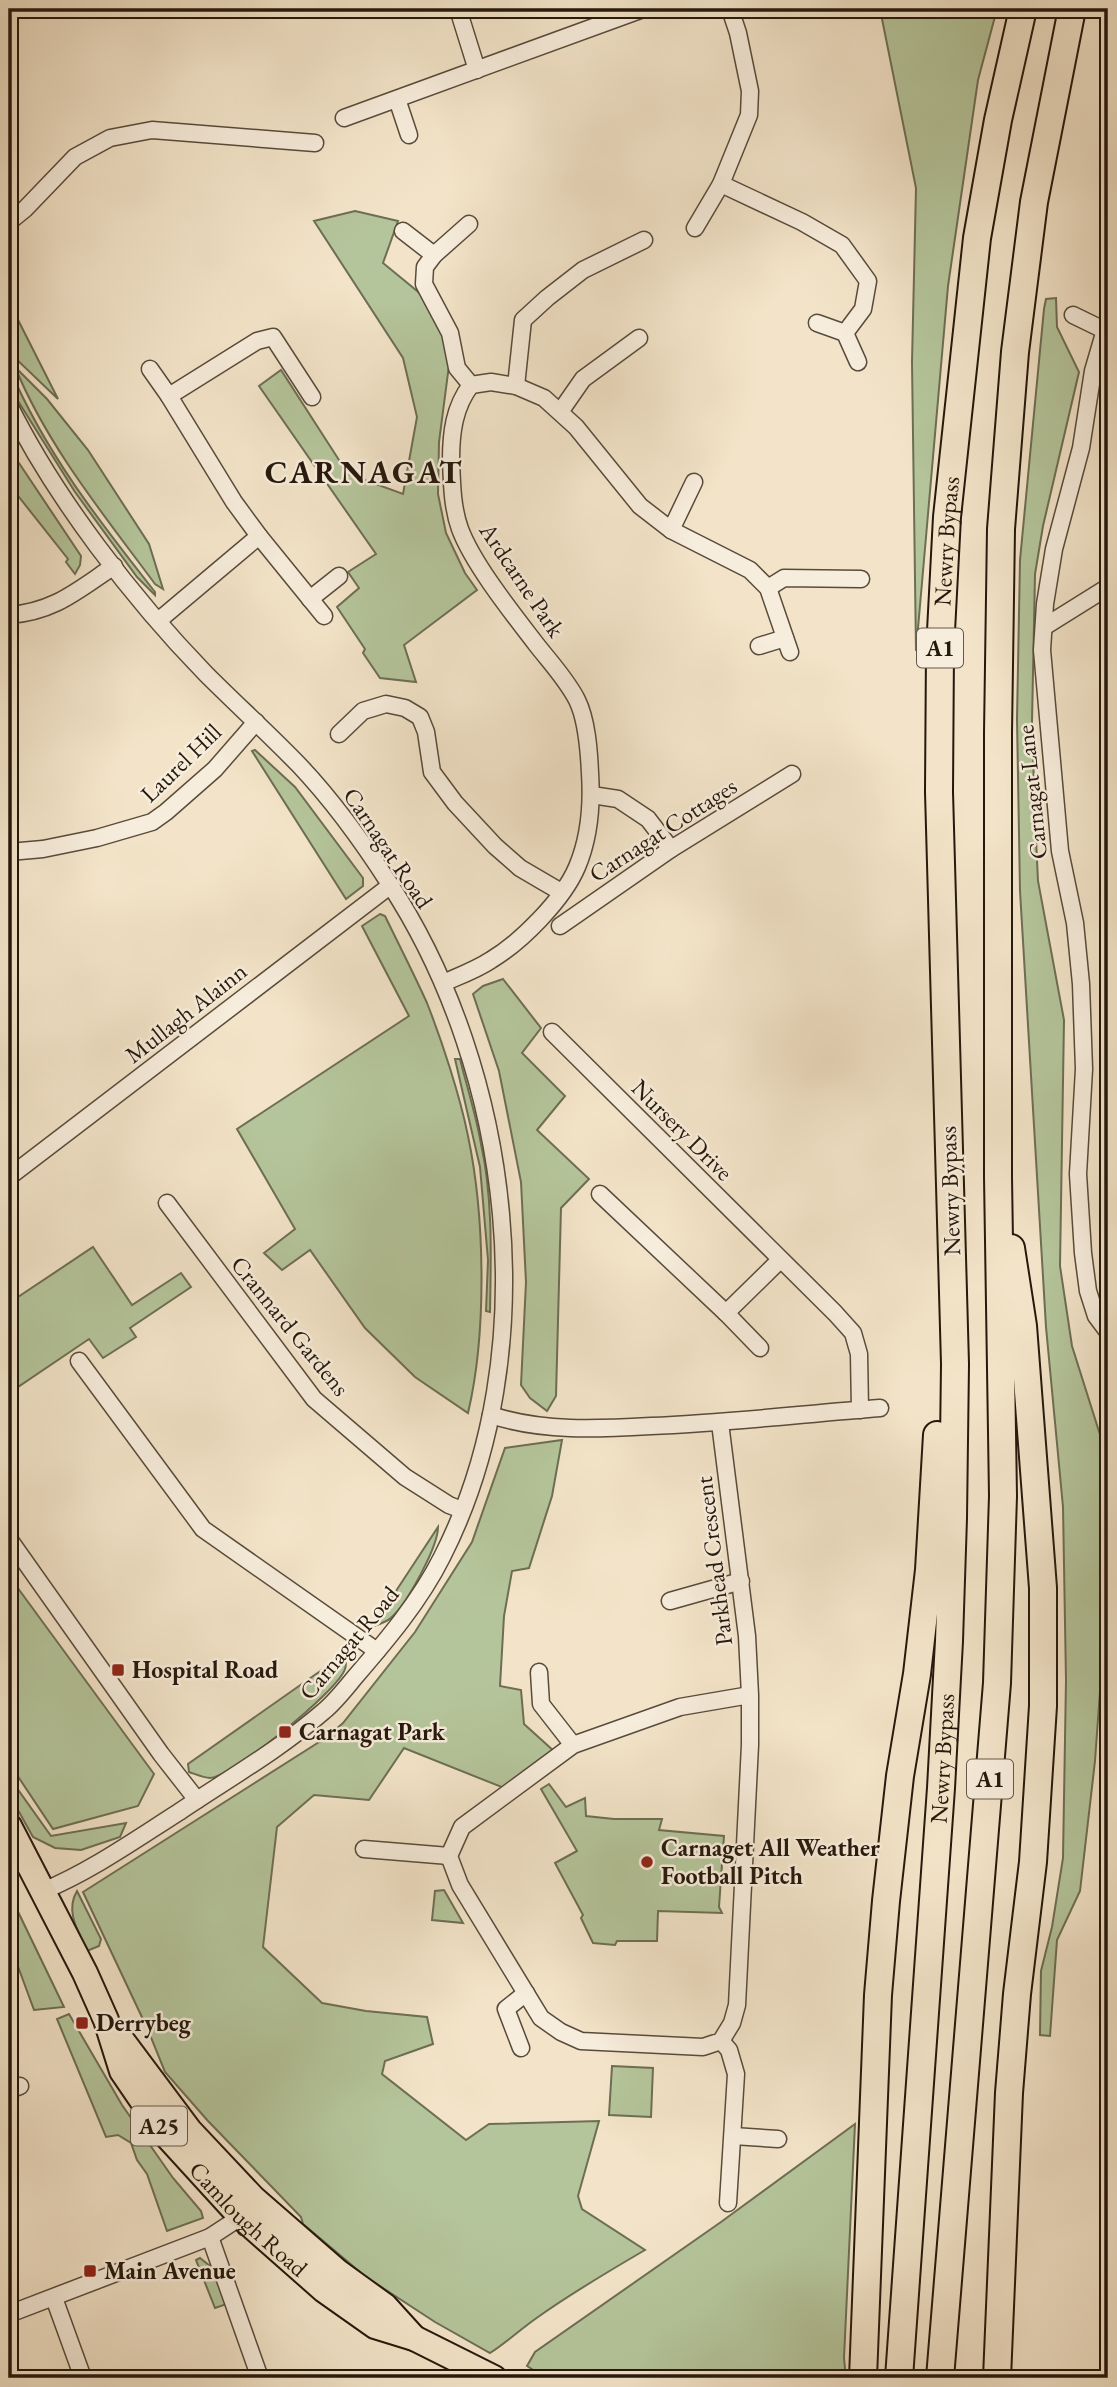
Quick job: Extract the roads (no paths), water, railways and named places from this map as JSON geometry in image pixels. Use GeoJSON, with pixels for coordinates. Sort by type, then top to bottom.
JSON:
{"type":"FeatureCollection","features":[{"type":"Feature","properties":{"kind":"highway","name":"Newry Bypass"},"geometry":{"type":"LineString","coordinates":[[900,2378],[949,1641],[954,1390],[939,792],[940,650],[947,517],[977,238],[998,120],[1023,9]]}},
{"type":"Feature","properties":{"kind":"highway","name":"Newry Bypass"},"geometry":{"type":"LineString","coordinates":[[940,2378],[997,1683],[1003,1496],[998,1177],[1001,529],[1015,352],[1032,216],[1072,9]]}},
{"type":"Feature","properties":{"kind":"highway"},"geometry":{"type":"LineString","coordinates":[[997,2378],[1009,2093],[1017,1994],[1033,1862],[1043,1706],[1043,1588],[1023,1326],[998,1177]]}},
{"type":"Feature","properties":{"kind":"highway"},"geometry":{"type":"LineString","coordinates":[[863,2378],[878,1995],[900,1776],[922,1635],[929,1570],[940,1396],[953,1294]]}},
{"type":"Feature","properties":{"kind":"main road","name":"Camlough Road"},"geometry":{"type":"LineString","coordinates":[[9,1826],[106,2020],[246,2206],[385,2306],[414,2338],[494,2378]]}},
{"type":"Feature","properties":{"kind":"street"},"geometry":{"type":"LineString","coordinates":[[458,9],[477,70]]}},
{"type":"Feature","properties":{"kind":"street"},"geometry":{"type":"LineString","coordinates":[[695,228],[721,184],[749,115],[750,91],[730,9]]}},
{"type":"Feature","properties":{"kind":"street"},"geometry":{"type":"LineString","coordinates":[[344,118],[634,10]]}},
{"type":"Feature","properties":{"kind":"street"},"geometry":{"type":"LineString","coordinates":[[397,99],[409,135]]}},
{"type":"Feature","properties":{"kind":"street"},"geometry":{"type":"LineString","coordinates":[[9,222],[75,157],[110,138],[152,130],[315,143]]}},
{"type":"Feature","properties":{"kind":"street"},"geometry":{"type":"LineString","coordinates":[[721,184],[802,222],[842,245],[868,281],[863,309],[845,333]]}},
{"type":"Feature","properties":{"kind":"street"},"geometry":{"type":"LineString","coordinates":[[469,224],[434,255],[425,267],[424,284],[450,333],[457,368],[471,385],[491,382],[516,386],[544,398],[576,427],[640,506],[671,530],[750,570],[768,588],[788,645],[758,646]]}},
{"type":"Feature","properties":{"kind":"street"},"geometry":{"type":"LineString","coordinates":[[403,231],[434,255]]}},
{"type":"Feature","properties":{"kind":"street"},"geometry":{"type":"LineString","coordinates":[[516,386],[523,320],[583,270],[644,240]]}},
{"type":"Feature","properties":{"kind":"street"},"geometry":{"type":"LineString","coordinates":[[1073,315],[1107,331]]}},
{"type":"Feature","properties":{"kind":"street"},"geometry":{"type":"LineString","coordinates":[[817,323],[845,333],[858,362]]}},
{"type":"Feature","properties":{"kind":"street","name":"Carnagat Lane"},"geometry":{"type":"LineString","coordinates":[[1107,331],[1093,371],[1081,449],[1054,550],[1045,604],[1042,650],[1060,851],[1075,923],[1081,984],[1084,1069],[1078,1174],[1083,1252],[1088,1291],[1096,1316],[1108,1332]]}},
{"type":"Feature","properties":{"kind":"street"},"geometry":{"type":"LineString","coordinates":[[169,396],[257,341],[274,337],[312,397]]}},
{"type":"Feature","properties":{"kind":"street"},"geometry":{"type":"LineString","coordinates":[[560,412],[583,379],[639,338]]}},
{"type":"Feature","properties":{"kind":"street"},"geometry":{"type":"LineString","coordinates":[[150,369],[234,502],[324,616]]}},
{"type":"Feature","properties":{"kind":"street","name":"Ardcarne Park"},"geometry":{"type":"LineString","coordinates":[[443,983],[488,962],[512,947],[544,914],[576,869],[585,839],[592,795],[589,746],[578,701],[516,618],[480,565],[460,529],[452,492],[451,443],[460,400],[471,385]]}},
{"type":"Feature","properties":{"kind":"street","name":"Carnagat Road"},"geometry":{"type":"LineString","coordinates":[[11,415],[62,494],[114,566],[158,621],[301,768],[352,827],[408,913],[443,983],[460,1025],[485,1111],[500,1202],[503,1284],[499,1366],[482,1458],[442,1558],[412,1606],[327,1709],[268,1755],[124,1847],[43,1891]]}},
{"type":"Feature","properties":{"kind":"street"},"geometry":{"type":"LineString","coordinates":[[671,530],[694,482]]}},
{"type":"Feature","properties":{"kind":"street"},"geometry":{"type":"LineString","coordinates":[[158,621],[259,536]]}},
{"type":"Feature","properties":{"kind":"street"},"geometry":{"type":"LineString","coordinates":[[9,615],[45,609],[69,598],[114,566]]}},
{"type":"Feature","properties":{"kind":"street"},"geometry":{"type":"LineString","coordinates":[[310,599],[339,576]]}},
{"type":"Feature","properties":{"kind":"street"},"geometry":{"type":"LineString","coordinates":[[768,588],[785,578],[861,579]]}},
{"type":"Feature","properties":{"kind":"street"},"geometry":{"type":"LineString","coordinates":[[1044,627],[1108,587]]}},
{"type":"Feature","properties":{"kind":"street"},"geometry":{"type":"LineString","coordinates":[[339,734],[363,711],[386,704],[405,708],[420,717],[426,732],[432,772],[455,803],[495,846],[520,868],[561,892]]}},
{"type":"Feature","properties":{"kind":"street","name":"Laurel Hill"},"geometry":{"type":"LineString","coordinates":[[9,852],[43,849],[97,838],[152,822],[215,769],[256,722]]}},
{"type":"Feature","properties":{"kind":"street","name":"Carnagat Cottages"},"geometry":{"type":"LineString","coordinates":[[560,926],[671,849],[792,774]]}},
{"type":"Feature","properties":{"kind":"street"},"geometry":{"type":"LineString","coordinates":[[592,795],[618,799],[648,819],[671,849]]}},
{"type":"Feature","properties":{"kind":"street","name":"Mullagh Alainn"},"geometry":{"type":"LineString","coordinates":[[9,1177],[391,885]]}},
{"type":"Feature","properties":{"kind":"street","name":"Nursery Drive"},"geometry":{"type":"LineString","coordinates":[[552,1032],[835,1312],[853,1333],[859,1354],[860,1410]]}},
{"type":"Feature","properties":{"kind":"street"},"geometry":{"type":"LineString","coordinates":[[600,1194],[726,1312],[760,1348]]}},
{"type":"Feature","properties":{"kind":"street","name":"Crannard Gardens"},"geometry":{"type":"LineString","coordinates":[[167,1203],[314,1399],[405,1476],[449,1505],[462,1510]]}},
{"type":"Feature","properties":{"kind":"street"},"geometry":{"type":"LineString","coordinates":[[726,1312],[780,1260]]}},
{"type":"Feature","properties":{"kind":"street"},"geometry":{"type":"LineString","coordinates":[[79,1361],[203,1529],[377,1651]]}},
{"type":"Feature","properties":{"kind":"street"},"geometry":{"type":"LineString","coordinates":[[491,1415],[551,1428],[611,1428],[720,1423],[880,1408]]}},
{"type":"Feature","properties":{"kind":"street","name":"Parkhead Crescent"},"geometry":{"type":"LineString","coordinates":[[720,1423],[741,1581],[750,1695],[739,1991],[732,2023],[721,2041]]}},
{"type":"Feature","properties":{"kind":"street"},"geometry":{"type":"LineString","coordinates":[[9,1539],[161,1754],[197,1800]]}},
{"type":"Feature","properties":{"kind":"street"},"geometry":{"type":"LineString","coordinates":[[670,1601],[741,1581]]}},
{"type":"Feature","properties":{"kind":"street"},"geometry":{"type":"LineString","coordinates":[[539,1672],[541,1704],[573,1745]]}},
{"type":"Feature","properties":{"kind":"street"},"geometry":{"type":"LineString","coordinates":[[728,2203],[736,2074],[729,2050],[721,2041],[703,2048],[602,2044],[581,2041],[561,2032],[541,2018],[460,1885],[449,1856],[462,1828],[573,1745],[680,1707],[750,1695]]}},
{"type":"Feature","properties":{"kind":"street"},"geometry":{"type":"LineString","coordinates":[[364,1849],[449,1856]]}},
{"type":"Feature","properties":{"kind":"street"},"geometry":{"type":"LineString","coordinates":[[521,2048],[506,2009],[526,1993]]}},
{"type":"Feature","properties":{"kind":"street"},"geometry":{"type":"LineString","coordinates":[[733,2136],[778,2139]]}},
{"type":"Feature","properties":{"kind":"street"},"geometry":{"type":"LineString","coordinates":[[9,2314],[210,2236],[233,2222],[246,2206]]}},
{"type":"Feature","properties":{"kind":"street"},"geometry":{"type":"LineString","coordinates":[[210,2236],[260,2378]]}},
{"type":"Feature","properties":{"kind":"street"},"geometry":{"type":"LineString","coordinates":[[54,2298],[83,2378]]}},
{"type":"Feature","properties":{"kind":"place","name":"Hospital Road"},"geometry":{"type":"Point","coordinates":[118,1670]}},
{"type":"Feature","properties":{"kind":"place","name":"Carnagat Park"},"geometry":{"type":"Point","coordinates":[285,1732]}},
{"type":"Feature","properties":{"kind":"place","name":"Carnaget All Weather Football Pitch"},"geometry":{"type":"Point","coordinates":[647,1862]}},
{"type":"Feature","properties":{"kind":"place","name":"Derrybeg"},"geometry":{"type":"Point","coordinates":[82,2023]}},
{"type":"Feature","properties":{"kind":"place","name":"Main Avenue"},"geometry":{"type":"Point","coordinates":[90,2271]}},
{"type":"Feature","properties":{"kind":"district","name":"CARNAGAT"},"geometry":{"type":"Point","coordinates":[364,472]}}]}
